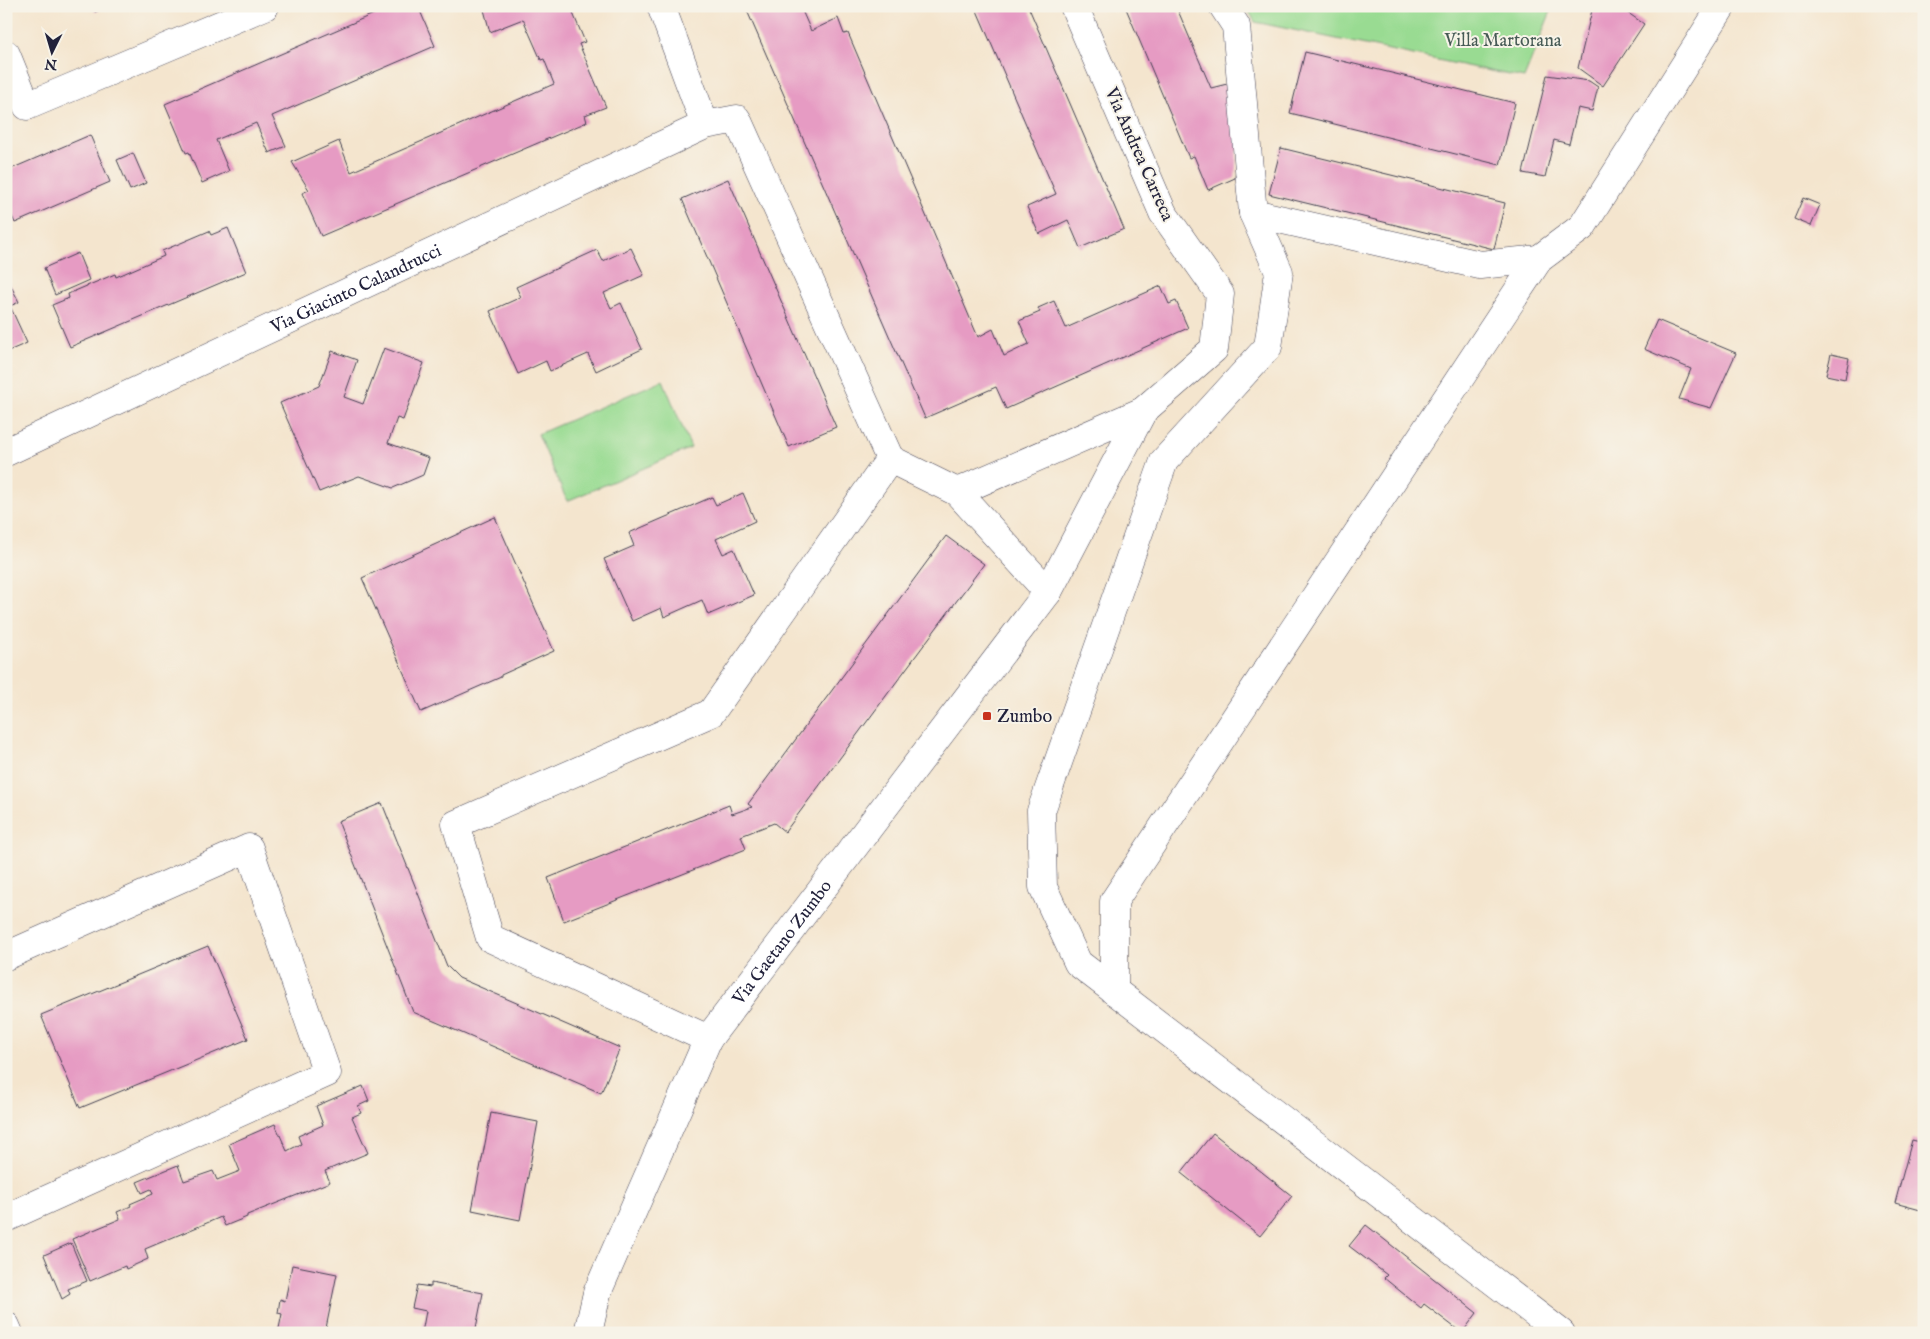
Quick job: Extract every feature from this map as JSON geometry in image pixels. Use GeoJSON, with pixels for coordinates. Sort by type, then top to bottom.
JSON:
{"type":"FeatureCollection","features":[{"type":"Feature","properties":{"kind":"street"},"geometry":{"type":"LineString","coordinates":[[6,54],[27,106],[265,6]]}},
{"type":"Feature","properties":{"kind":"street"},"geometry":{"type":"LineString","coordinates":[[661,6],[705,125]]}},
{"type":"Feature","properties":{"kind":"street","name":"Via Andrea Carreca"},"geometry":{"type":"LineString","coordinates":[[1074,6],[1163,214],[1220,294],[1214,349],[1143,411]]}},
{"type":"Feature","properties":{"kind":"street"},"geometry":{"type":"LineString","coordinates":[[1223,6],[1236,26],[1253,213],[1279,272],[1268,347],[1164,462],[1041,811],[1043,887],[1078,963],[1561,1333]]}},
{"type":"Feature","properties":{"kind":"street"},"geometry":{"type":"LineString","coordinates":[[1114,991],[1114,901],[1540,259],[1582,227],[1722,6]]}},
{"type":"Feature","properties":{"kind":"street","name":"Via Giacinto Calandrucci"},"geometry":{"type":"LineString","coordinates":[[6,452],[705,125],[737,118],[890,459]]}},
{"type":"Feature","properties":{"kind":"street"},"geometry":{"type":"LineString","coordinates":[[1253,213],[1480,265],[1540,259]]}},
{"type":"Feature","properties":{"kind":"street"},"geometry":{"type":"LineString","coordinates":[[957,492],[1143,411]]}},
{"type":"Feature","properties":{"kind":"street","name":"Via Gaetano Zumbo"},"geometry":{"type":"LineString","coordinates":[[588,1333],[597,1293],[708,1040],[1048,592],[1143,411]]}},
{"type":"Feature","properties":{"kind":"street"},"geometry":{"type":"LineString","coordinates":[[708,1040],[490,938],[456,824],[711,713],[890,459],[957,492],[1048,592]]}},
{"type":"Feature","properties":{"kind":"street"},"geometry":{"type":"LineString","coordinates":[[6,956],[249,848],[327,1074],[6,1218]]}},
{"type":"Feature","properties":{"kind":"street"},"geometry":{"type":"LineString","coordinates":[[6,1326],[9,1333]]}},
{"type":"Feature","properties":{"kind":"green space","name":"Villa Martorana"},"geometry":{"type":"Polygon","coordinates":[[[1246,6],[1553,6],[1524,78],[1255,22],[1246,6]]]}},
{"type":"Feature","properties":{"kind":"green space"},"geometry":{"type":"Polygon","coordinates":[[[663,380],[691,448],[567,501],[538,434],[663,380]]]}},
{"type":"Feature","properties":{"kind":"building"},"geometry":{"type":"Polygon","coordinates":[[[93,6],[108,6],[95,12],[93,6]]]}},
{"type":"Feature","properties":{"kind":"building"},"geometry":{"type":"Polygon","coordinates":[[[392,6],[418,6],[435,46],[272,116],[286,146],[269,153],[256,123],[216,140],[229,171],[202,183],[189,152],[186,153],[165,104],[392,6]]]}},
{"type":"Feature","properties":{"kind":"building"},"geometry":{"type":"Polygon","coordinates":[[[483,6],[570,6],[585,42],[579,44],[606,107],[585,115],[587,122],[321,236],[302,193],[309,190],[292,162],[339,141],[351,172],[554,84],[544,59],[541,60],[523,19],[490,32],[483,6]]]}},
{"type":"Feature","properties":{"kind":"building"},"geometry":{"type":"Polygon","coordinates":[[[745,6],[800,6],[811,31],[838,18],[844,34],[848,33],[978,337],[993,329],[1004,356],[1029,344],[1019,321],[1040,312],[1038,308],[1054,301],[1066,328],[1161,286],[1169,304],[1176,301],[1188,328],[1006,409],[996,387],[925,418],[745,6]]]}},
{"type":"Feature","properties":{"kind":"building"},"geometry":{"type":"Polygon","coordinates":[[[975,6],[1028,6],[1124,229],[1080,248],[1068,220],[1039,234],[1027,207],[1056,194],[975,6]]]}},
{"type":"Feature","properties":{"kind":"building"},"geometry":{"type":"Polygon","coordinates":[[[1125,6],[1176,6],[1211,88],[1227,84],[1241,146],[1237,152],[1235,178],[1208,190],[1194,156],[1189,158],[1125,6]]]}},
{"type":"Feature","properties":{"kind":"building"},"geometry":{"type":"Polygon","coordinates":[[[1593,6],[1618,6],[1644,24],[1603,86],[1578,68],[1593,6]]]}},
{"type":"Feature","properties":{"kind":"building"},"geometry":{"type":"Polygon","coordinates":[[[1305,52],[1515,103],[1500,165],[1290,113],[1305,52]]]}},
{"type":"Feature","properties":{"kind":"building"},"geometry":{"type":"Polygon","coordinates":[[[1547,75],[1589,81],[1598,87],[1592,111],[1578,108],[1569,144],[1554,140],[1545,177],[1523,173],[1547,75]]]}},
{"type":"Feature","properties":{"kind":"building"},"geometry":{"type":"Polygon","coordinates":[[[90,135],[110,182],[15,223],[6,203],[6,171],[90,135]]]}},
{"type":"Feature","properties":{"kind":"building"},"geometry":{"type":"Polygon","coordinates":[[[1281,148],[1505,203],[1494,249],[1269,194],[1281,148]]]}},
{"type":"Feature","properties":{"kind":"building"},"geometry":{"type":"Polygon","coordinates":[[[133,153],[146,183],[130,190],[117,160],[133,153]]]}},
{"type":"Feature","properties":{"kind":"building"},"geometry":{"type":"Polygon","coordinates":[[[728,179],[836,427],[789,447],[682,199],[728,179]]]}},
{"type":"Feature","properties":{"kind":"building"},"geometry":{"type":"Polygon","coordinates":[[[1803,198],[1820,205],[1811,226],[1794,219],[1803,198]]]}},
{"type":"Feature","properties":{"kind":"building"},"geometry":{"type":"Polygon","coordinates":[[[228,228],[246,272],[70,347],[52,305],[69,298],[68,294],[115,274],[116,277],[164,256],[162,251],[209,231],[211,235],[228,228]]]}},
{"type":"Feature","properties":{"kind":"building"},"geometry":{"type":"Polygon","coordinates":[[[631,248],[644,275],[604,293],[611,308],[621,303],[642,349],[596,371],[588,354],[550,371],[546,361],[518,374],[490,311],[521,297],[516,287],[597,250],[603,261],[631,248]]]}},
{"type":"Feature","properties":{"kind":"building"},"geometry":{"type":"Polygon","coordinates":[[[78,253],[89,280],[55,295],[44,268],[78,253]]]}},
{"type":"Feature","properties":{"kind":"building"},"geometry":{"type":"Polygon","coordinates":[[[10,284],[19,302],[10,306],[27,343],[6,352],[6,286],[10,284]]]}},
{"type":"Feature","properties":{"kind":"building"},"geometry":{"type":"Polygon","coordinates":[[[1657,320],[1736,353],[1711,408],[1679,399],[1691,369],[1644,349],[1657,320]]]}},
{"type":"Feature","properties":{"kind":"building"},"geometry":{"type":"Polygon","coordinates":[[[384,348],[424,363],[403,420],[397,418],[388,443],[429,458],[423,475],[393,488],[359,476],[319,492],[280,403],[319,386],[332,351],[357,360],[344,397],[363,404],[384,348]]]}},
{"type":"Feature","properties":{"kind":"building"},"geometry":{"type":"Polygon","coordinates":[[[1831,354],[1849,358],[1845,379],[1826,375],[1831,354]]]}},
{"type":"Feature","properties":{"kind":"building"},"geometry":{"type":"Polygon","coordinates":[[[743,493],[755,521],[716,539],[723,554],[734,549],[754,595],[708,615],[702,600],[664,617],[661,608],[632,621],[604,559],[634,546],[629,533],[712,497],[716,505],[743,493]]]}},
{"type":"Feature","properties":{"kind":"building"},"geometry":{"type":"Polygon","coordinates":[[[495,517],[554,651],[501,675],[501,677],[421,712],[362,578],[495,517]]]}},
{"type":"Feature","properties":{"kind":"building"},"geometry":{"type":"Polygon","coordinates":[[[946,536],[984,564],[785,832],[774,823],[741,836],[746,849],[564,921],[548,878],[729,805],[732,814],[752,807],[748,804],[946,536]]]}},
{"type":"Feature","properties":{"kind":"building"},"geometry":{"type":"Polygon","coordinates":[[[382,803],[447,966],[459,978],[620,1048],[601,1093],[413,1012],[338,821],[382,803]]]}},
{"type":"Feature","properties":{"kind":"building"},"geometry":{"type":"Polygon","coordinates":[[[208,946],[248,1039],[80,1108],[41,1015],[208,946]]]}},
{"type":"Feature","properties":{"kind":"building"},"geometry":{"type":"Polygon","coordinates":[[[363,1086],[369,1101],[358,1106],[361,1113],[352,1117],[368,1153],[325,1171],[330,1182],[247,1215],[247,1217],[225,1226],[221,1217],[145,1249],[148,1259],[126,1269],[125,1266],[90,1281],[72,1239],[120,1219],[117,1212],[153,1194],[151,1189],[142,1193],[137,1182],[178,1165],[184,1181],[213,1171],[217,1180],[240,1171],[229,1144],[275,1124],[287,1151],[301,1144],[298,1136],[323,1125],[316,1106],[363,1086]]]}},
{"type":"Feature","properties":{"kind":"building"},"geometry":{"type":"Polygon","coordinates":[[[491,1113],[538,1122],[520,1220],[472,1210],[491,1113]]]}},
{"type":"Feature","properties":{"kind":"building"},"geometry":{"type":"Polygon","coordinates":[[[1213,1133],[1292,1196],[1260,1236],[1181,1173],[1213,1133]]]}},
{"type":"Feature","properties":{"kind":"building"},"geometry":{"type":"Polygon","coordinates":[[[1912,1140],[1924,1143],[1924,1211],[1895,1203],[1912,1140]]]}},
{"type":"Feature","properties":{"kind":"building"},"geometry":{"type":"Polygon","coordinates":[[[1366,1225],[1477,1313],[1462,1333],[1424,1304],[1421,1308],[1384,1278],[1387,1275],[1349,1246],[1366,1225]]]}},
{"type":"Feature","properties":{"kind":"building"},"geometry":{"type":"Polygon","coordinates":[[[71,1243],[87,1281],[68,1289],[70,1294],[62,1299],[44,1255],[71,1243]]]}},
{"type":"Feature","properties":{"kind":"building"},"geometry":{"type":"Polygon","coordinates":[[[292,1265],[337,1274],[325,1333],[278,1333],[282,1314],[278,1313],[280,1299],[285,1301],[292,1265]]]}},
{"type":"Feature","properties":{"kind":"building"},"geometry":{"type":"Polygon","coordinates":[[[431,1283],[483,1293],[475,1333],[422,1333],[426,1311],[412,1308],[417,1285],[431,1287],[431,1283]]]}},
{"type":"Feature","properties":{"kind":"place","name":"Zumbo"},"geometry":{"type":"Point","coordinates":[987,716]}}]}
